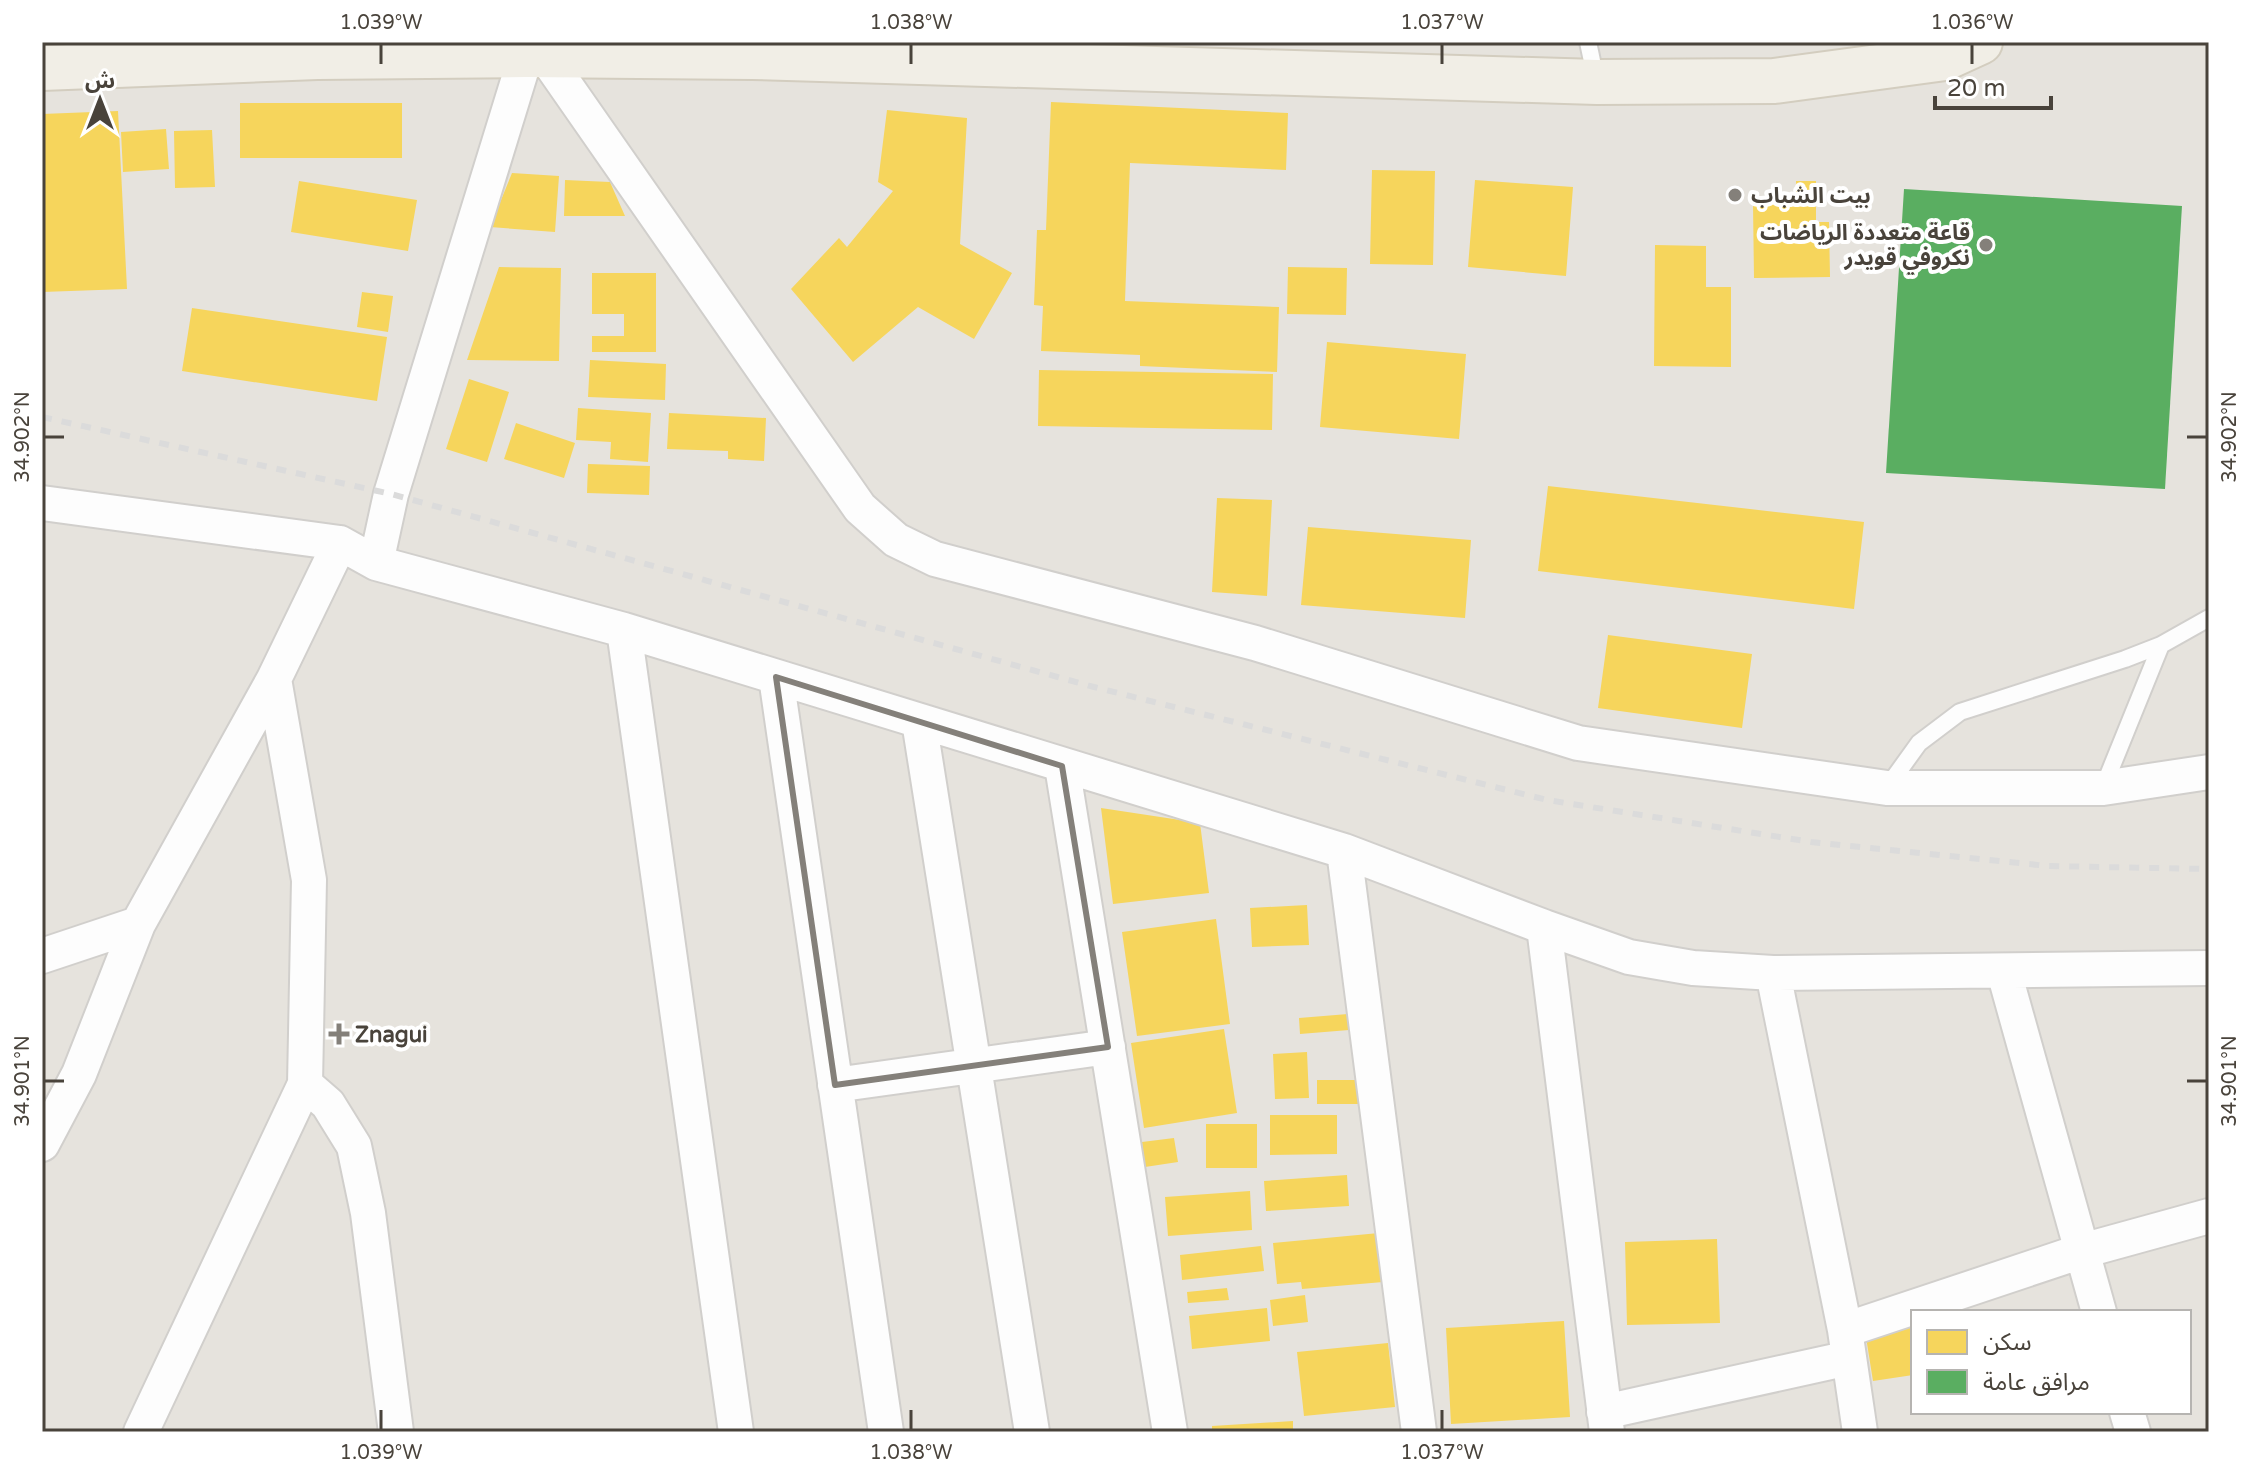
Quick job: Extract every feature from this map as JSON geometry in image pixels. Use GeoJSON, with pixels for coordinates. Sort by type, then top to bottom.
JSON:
{"type":"FeatureCollection","features":[{"type":"Feature","properties":{"kind":"main road"},"geometry":{"type":"LineString","coordinates":[[42,68],[212,52],[516,52],[752,57],[1592,62],[1774,81],[1945,58],[1980,42]]}},
{"type":"Feature","properties":{"kind":"street"},"geometry":{"type":"LineString","coordinates":[[376,563],[391,494],[516,52]]}},
{"type":"Feature","properties":{"kind":"street"},"geometry":{"type":"LineString","coordinates":[[516,52],[860,508],[896,540],[935,559],[1255,643],[1578,743],[1887,788],[2103,788],[2209,772]]}},
{"type":"Feature","properties":{"kind":"street"},"geometry":{"type":"LineString","coordinates":[[42,503],[340,543],[376,563],[624,630],[1344,851],[1629,957],[1693,968],[1773,973],[2209,968]]}},
{"type":"Feature","properties":{"kind":"street"},"geometry":{"type":"LineString","coordinates":[[42,1144],[79,1074],[138,924],[274,679],[340,543]]}},
{"type":"Feature","properties":{"kind":"street"},"geometry":{"type":"LineString","coordinates":[[624,630],[736,1432]]}},
{"type":"Feature","properties":{"kind":"street"},"geometry":{"type":"LineString","coordinates":[[776,677],[886,1432]]}},
{"type":"Feature","properties":{"kind":"street"},"geometry":{"type":"LineString","coordinates":[[141,1432],[305,1084],[309,880],[274,679]]}},
{"type":"Feature","properties":{"kind":"street"},"geometry":{"type":"LineString","coordinates":[[919,721],[1032,1432]]}},
{"type":"Feature","properties":{"kind":"street"},"geometry":{"type":"LineString","coordinates":[[1062,766],[1170,1432]]}},
{"type":"Feature","properties":{"kind":"street"},"geometry":{"type":"LineString","coordinates":[[1344,851],[1419,1432]]}},
{"type":"Feature","properties":{"kind":"street"},"geometry":{"type":"LineString","coordinates":[[42,956],[138,924]]}},
{"type":"Feature","properties":{"kind":"street"},"geometry":{"type":"LineString","coordinates":[[1544,927],[1605,1422],[1847,1344],[1911,1319]]}},
{"type":"Feature","properties":{"kind":"street"},"geometry":{"type":"LineString","coordinates":[[2004,972],[2098,1310]]}},
{"type":"Feature","properties":{"kind":"street"},"geometry":{"type":"LineString","coordinates":[[1773,973],[1847,1344],[1860,1432]]}},
{"type":"Feature","properties":{"kind":"street"},"geometry":{"type":"LineString","coordinates":[[835,1085],[1108,1047]]}},
{"type":"Feature","properties":{"kind":"street"},"geometry":{"type":"LineString","coordinates":[[305,1084],[328,1104],[354,1146],[368,1213],[396,1432]]}},
{"type":"Feature","properties":{"kind":"street"},"geometry":{"type":"LineString","coordinates":[[1933,1310],[2082,1251],[2209,1216]]}},
{"type":"Feature","properties":{"kind":"lane"},"geometry":{"type":"LineString","coordinates":[[1887,788],[1919,743],[1960,712],[2161,645],[2209,618]]}},
{"type":"Feature","properties":{"kind":"lane"},"geometry":{"type":"LineString","coordinates":[[2103,788],[2161,645]]}},
{"type":"Feature","properties":{"kind":"highlighted area"},"geometry":{"type":"Polygon","coordinates":[[[776,677],[1062,766],[1108,1047],[835,1085],[776,677]]]}},
{"type":"Feature","properties":{"kind":"shaded area"},"geometry":{"type":"Polygon","coordinates":[[[42,42],[2209,42],[2209,1432],[42,1432],[42,42]]]}},
{"type":"Feature","properties":{"kind":"building: سكن"},"geometry":{"type":"Polygon","coordinates":[[[1051,102],[1288,113],[1286,170],[1130,163],[1125,301],[1279,307],[1277,372],[1140,366],[1140,355],[1041,351],[1043,306],[1034,305],[1037,230],[1046,230],[1051,102]]]}},
{"type":"Feature","properties":{"kind":"building: سكن"},"geometry":{"type":"Polygon","coordinates":[[[240,103],[402,103],[402,158],[240,158],[240,103]]]}},
{"type":"Feature","properties":{"kind":"building: سكن"},"geometry":{"type":"Polygon","coordinates":[[[887,110],[967,118],[960,244],[1012,273],[974,339],[918,307],[853,362],[791,289],[839,238],[847,247],[893,191],[878,182],[887,110]]]}},
{"type":"Feature","properties":{"kind":"building: سكن"},"geometry":{"type":"Polygon","coordinates":[[[118,111],[127,289],[42,292],[42,114],[118,111]]]}},
{"type":"Feature","properties":{"kind":"building: سكن"},"geometry":{"type":"Polygon","coordinates":[[[166,129],[169,169],[123,172],[121,132],[166,129]]]}},
{"type":"Feature","properties":{"kind":"building: سكن"},"geometry":{"type":"Polygon","coordinates":[[[212,130],[215,187],[175,188],[174,131],[212,130]]]}},
{"type":"Feature","properties":{"kind":"building: سكن"},"geometry":{"type":"Polygon","coordinates":[[[1372,170],[1435,171],[1433,265],[1370,264],[1372,170]]]}},
{"type":"Feature","properties":{"kind":"building: سكن"},"geometry":{"type":"Polygon","coordinates":[[[512,173],[559,176],[555,232],[490,227],[512,173]]]}},
{"type":"Feature","properties":{"kind":"building: سكن"},"geometry":{"type":"Polygon","coordinates":[[[565,180],[610,182],[625,216],[564,216],[565,180]]]}},
{"type":"Feature","properties":{"kind":"building: سكن"},"geometry":{"type":"Polygon","coordinates":[[[1475,180],[1573,187],[1566,276],[1468,267],[1475,180]]]}},
{"type":"Feature","properties":{"kind":"building: سكن"},"geometry":{"type":"Polygon","coordinates":[[[299,181],[417,200],[408,251],[291,232],[299,181]]]}},
{"type":"Feature","properties":{"kind":"building: سكن"},"geometry":{"type":"Polygon","coordinates":[[[1796,181],[1816,181],[1816,222],[1829,222],[1830,277],[1754,278],[1753,204],[1796,204],[1796,181]]]}},
{"type":"Feature","properties":{"kind":"building: سكن"},"geometry":{"type":"Polygon","coordinates":[[[1655,245],[1706,246],[1706,287],[1731,287],[1731,367],[1654,366],[1655,245]]]}},
{"type":"Feature","properties":{"kind":"building: سكن"},"geometry":{"type":"Polygon","coordinates":[[[499,267],[561,268],[559,361],[467,360],[499,267]]]}},
{"type":"Feature","properties":{"kind":"building: سكن"},"geometry":{"type":"Polygon","coordinates":[[[1288,267],[1347,268],[1346,315],[1287,314],[1288,267]]]}},
{"type":"Feature","properties":{"kind":"building: سكن"},"geometry":{"type":"Polygon","coordinates":[[[592,273],[656,273],[656,352],[592,352],[592,336],[624,336],[624,314],[592,314],[592,273]]]}},
{"type":"Feature","properties":{"kind":"building: سكن"},"geometry":{"type":"Polygon","coordinates":[[[362,292],[393,296],[388,332],[357,327],[362,292]]]}},
{"type":"Feature","properties":{"kind":"building: سكن"},"geometry":{"type":"Polygon","coordinates":[[[192,308],[387,337],[377,401],[182,371],[192,308]]]}},
{"type":"Feature","properties":{"kind":"building: سكن"},"geometry":{"type":"Polygon","coordinates":[[[1327,342],[1466,354],[1459,439],[1320,427],[1327,342]]]}},
{"type":"Feature","properties":{"kind":"building: سكن"},"geometry":{"type":"Polygon","coordinates":[[[590,360],[666,364],[665,400],[588,397],[590,360]]]}},
{"type":"Feature","properties":{"kind":"building: سكن"},"geometry":{"type":"Polygon","coordinates":[[[1039,370],[1273,374],[1272,430],[1038,426],[1039,370]]]}},
{"type":"Feature","properties":{"kind":"building: سكن"},"geometry":{"type":"Polygon","coordinates":[[[469,379],[509,392],[487,462],[446,449],[469,379]]]}},
{"type":"Feature","properties":{"kind":"building: سكن"},"geometry":{"type":"Polygon","coordinates":[[[578,408],[651,413],[648,462],[610,459],[611,442],[576,440],[578,408]]]}},
{"type":"Feature","properties":{"kind":"building: سكن"},"geometry":{"type":"Polygon","coordinates":[[[669,413],[766,418],[764,461],[728,459],[728,451],[667,449],[669,413]]]}},
{"type":"Feature","properties":{"kind":"building: سكن"},"geometry":{"type":"Polygon","coordinates":[[[516,423],[575,443],[564,478],[504,459],[516,423]]]}},
{"type":"Feature","properties":{"kind":"building: سكن"},"geometry":{"type":"Polygon","coordinates":[[[588,464],[650,466],[649,495],[587,493],[588,464]]]}},
{"type":"Feature","properties":{"kind":"building: سكن"},"geometry":{"type":"Polygon","coordinates":[[[1548,486],[1864,522],[1854,609],[1538,571],[1548,486]]]}},
{"type":"Feature","properties":{"kind":"building: سكن"},"geometry":{"type":"Polygon","coordinates":[[[1217,498],[1272,500],[1267,596],[1212,592],[1217,498]]]}},
{"type":"Feature","properties":{"kind":"building: سكن"},"geometry":{"type":"Polygon","coordinates":[[[1308,527],[1471,540],[1465,618],[1301,605],[1308,527]]]}},
{"type":"Feature","properties":{"kind":"building: سكن"},"geometry":{"type":"Polygon","coordinates":[[[1608,635],[1752,654],[1742,728],[1598,708],[1608,635]]]}},
{"type":"Feature","properties":{"kind":"building: سكن"},"geometry":{"type":"Polygon","coordinates":[[[1101,808],[1200,823],[1209,893],[1113,904],[1101,808]]]}},
{"type":"Feature","properties":{"kind":"building: سكن"},"geometry":{"type":"Polygon","coordinates":[[[1307,905],[1309,945],[1252,947],[1250,908],[1307,905]]]}},
{"type":"Feature","properties":{"kind":"building: سكن"},"geometry":{"type":"Polygon","coordinates":[[[1216,919],[1230,1024],[1137,1036],[1122,932],[1216,919]]]}},
{"type":"Feature","properties":{"kind":"building: سكن"},"geometry":{"type":"Polygon","coordinates":[[[1348,1014],[1349,1030],[1300,1034],[1299,1018],[1348,1014]]]}},
{"type":"Feature","properties":{"kind":"building: سكن"},"geometry":{"type":"Polygon","coordinates":[[[1224,1029],[1237,1113],[1144,1128],[1131,1043],[1224,1029]]]}},
{"type":"Feature","properties":{"kind":"building: سكن"},"geometry":{"type":"Polygon","coordinates":[[[1307,1052],[1309,1098],[1275,1099],[1273,1054],[1307,1052]]]}},
{"type":"Feature","properties":{"kind":"building: سكن"},"geometry":{"type":"Polygon","coordinates":[[[1317,1080],[1365,1080],[1365,1104],[1317,1104],[1317,1080]]]}},
{"type":"Feature","properties":{"kind":"building: سكن"},"geometry":{"type":"Polygon","coordinates":[[[1270,1115],[1337,1115],[1337,1154],[1270,1155],[1270,1115]]]}},
{"type":"Feature","properties":{"kind":"building: سكن"},"geometry":{"type":"Polygon","coordinates":[[[1206,1124],[1257,1124],[1257,1168],[1206,1168],[1206,1124]]]}},
{"type":"Feature","properties":{"kind":"building: سكن"},"geometry":{"type":"Polygon","coordinates":[[[1174,1138],[1178,1162],[1145,1167],[1142,1142],[1174,1138]]]}},
{"type":"Feature","properties":{"kind":"building: سكن"},"geometry":{"type":"Polygon","coordinates":[[[1347,1175],[1349,1206],[1266,1211],[1264,1181],[1347,1175]]]}},
{"type":"Feature","properties":{"kind":"building: سكن"},"geometry":{"type":"Polygon","coordinates":[[[1250,1191],[1252,1230],[1168,1236],[1165,1197],[1250,1191]]]}},
{"type":"Feature","properties":{"kind":"building: سكن"},"geometry":{"type":"Polygon","coordinates":[[[1379,1233],[1383,1282],[1302,1289],[1301,1282],[1277,1284],[1273,1243],[1379,1233]]]}},
{"type":"Feature","properties":{"kind":"building: سكن"},"geometry":{"type":"Polygon","coordinates":[[[1717,1239],[1720,1323],[1627,1325],[1625,1242],[1717,1239]]]}},
{"type":"Feature","properties":{"kind":"building: سكن"},"geometry":{"type":"Polygon","coordinates":[[[1261,1246],[1264,1271],[1182,1280],[1180,1255],[1261,1246]]]}},
{"type":"Feature","properties":{"kind":"building: سكن"},"geometry":{"type":"Polygon","coordinates":[[[1227,1288],[1229,1300],[1188,1303],[1187,1292],[1227,1288]]]}},
{"type":"Feature","properties":{"kind":"building: سكن"},"geometry":{"type":"Polygon","coordinates":[[[1305,1295],[1308,1322],[1273,1326],[1270,1300],[1305,1295]]]}},
{"type":"Feature","properties":{"kind":"building: سكن"},"geometry":{"type":"Polygon","coordinates":[[[1267,1308],[1270,1341],[1192,1349],[1189,1316],[1267,1308]]]}},
{"type":"Feature","properties":{"kind":"building: سكن"},"geometry":{"type":"Polygon","coordinates":[[[1564,1321],[1570,1417],[1451,1424],[1446,1328],[1564,1321]]]}},
{"type":"Feature","properties":{"kind":"building: سكن"},"geometry":{"type":"Polygon","coordinates":[[[1911,1324],[1911,1375],[1873,1381],[1865,1331],[1911,1324]]]}},
{"type":"Feature","properties":{"kind":"building: سكن"},"geometry":{"type":"Polygon","coordinates":[[[1388,1343],[1395,1407],[1304,1416],[1297,1352],[1388,1343]]]}},
{"type":"Feature","properties":{"kind":"building: سكن"},"geometry":{"type":"Polygon","coordinates":[[[1293,1421],[1293,1432],[1212,1432],[1212,1426],[1293,1421]]]}},
{"type":"Feature","properties":{"kind":"building: مرافق عامة"},"geometry":{"type":"Polygon","coordinates":[[[1904,189],[2182,206],[2165,489],[1886,473],[1904,189]]]}},
{"type":"Feature","properties":{"kind":"railway"},"geometry":{"type":"LineString","coordinates":[[42,417],[391,494],[1094,687],[1547,800],[1811,842],[2048,866],[2209,869]]}},
{"type":"Feature","properties":{"kind":"place","name":"بيت الشباب"},"geometry":{"type":"Point","coordinates":[1735,195]}},
{"type":"Feature","properties":{"kind":"place","name":"قاعة متعددة الرياضات نكروفي قويدر"},"geometry":{"type":"Point","coordinates":[1986,245]}},
{"type":"Feature","properties":{"kind":"place","name":"Znagui"},"geometry":{"type":"Point","coordinates":[339,1034]}}]}
